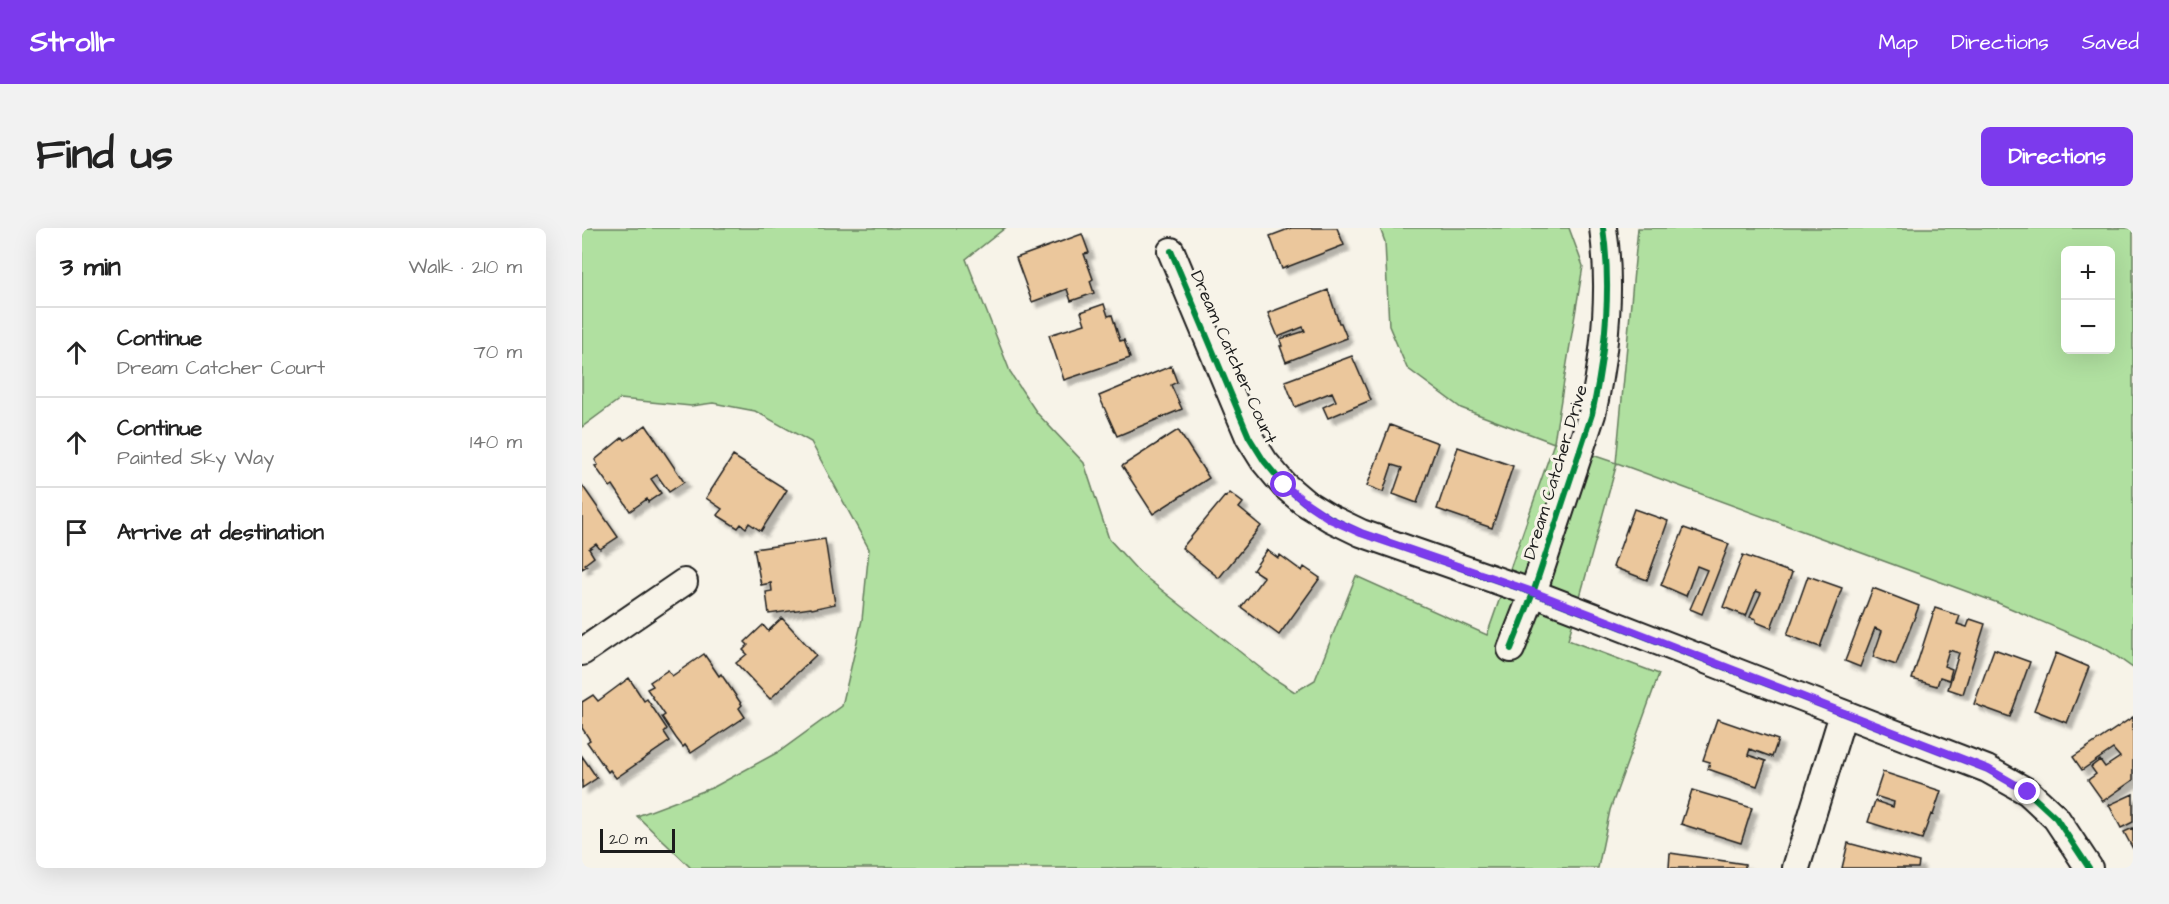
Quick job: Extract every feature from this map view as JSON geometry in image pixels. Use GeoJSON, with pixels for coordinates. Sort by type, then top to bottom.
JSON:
{"type":"FeatureCollection","features":[{"type":"Feature","properties":{"kind":"street","name":"Dream Catcher Drive"},"geometry":{"type":"LineString","coordinates":[[1511,649],[1533,592],[1592,414],[1603,353],[1607,279],[1603,228]]}},
{"type":"Feature","properties":{"kind":"street","name":"Dream Catcher Court"},"geometry":{"type":"LineString","coordinates":[[1171,251],[1250,437],[1264,461],[1284,485],[1330,519],[1361,533],[1533,592],[1988,769],[2028,792],[2056,818],[2089,868]]}},
{"type":"Feature","properties":{"kind":"street"},"geometry":{"type":"LineString","coordinates":[[582,652],[684,582]]}},
{"type":"Feature","properties":{"kind":"street"},"geometry":{"type":"LineString","coordinates":[[1796,868],[1844,714]]}},
{"type":"Feature","properties":{"kind":"green space"},"geometry":{"type":"Polygon","coordinates":[[[582,228],[1005,228],[966,259],[1011,374],[1037,413],[1084,463],[1109,539],[1139,572],[1273,678],[1295,692],[1315,680],[1356,576],[1487,635],[1554,443],[1461,408],[1407,368],[1389,326],[1385,242],[1380,228],[1569,228],[1583,266],[1554,442],[1616,463],[1638,228],[2133,228],[2133,668],[2106,649],[1998,603],[1617,463],[1568,640],[1659,674],[1610,810],[1598,868],[691,868],[637,816],[714,787],[780,751],[842,706],[862,620],[869,549],[811,442],[755,411],[713,403],[691,406],[620,399],[582,427],[582,228]]]}},
{"type":"Feature","properties":{"kind":"building"},"geometry":{"type":"Polygon","coordinates":[[[1291,228],[1337,228],[1344,245],[1282,269],[1270,236],[1291,228]]]}},
{"type":"Feature","properties":{"kind":"building"},"geometry":{"type":"Polygon","coordinates":[[[1082,234],[1089,253],[1084,254],[1093,279],[1090,281],[1094,293],[1071,301],[1067,289],[1032,302],[1016,258],[1082,234]]]}},
{"type":"Feature","properties":{"kind":"building"},"geometry":{"type":"Polygon","coordinates":[[[1328,290],[1339,323],[1347,338],[1286,362],[1280,339],[1305,331],[1303,327],[1278,337],[1268,313],[1328,290]]]}},
{"type":"Feature","properties":{"kind":"building"},"geometry":{"type":"Polygon","coordinates":[[[1104,304],[1108,316],[1112,315],[1120,341],[1124,340],[1130,358],[1064,380],[1049,335],[1085,324],[1081,312],[1104,304]]]}},
{"type":"Feature","properties":{"kind":"building"},"geometry":{"type":"Polygon","coordinates":[[[1352,356],[1371,400],[1328,418],[1323,407],[1336,401],[1332,392],[1295,407],[1285,381],[1352,356]]]}},
{"type":"Feature","properties":{"kind":"building"},"geometry":{"type":"Polygon","coordinates":[[[1171,366],[1177,382],[1171,385],[1182,409],[1117,436],[1099,396],[1171,366]]]}},
{"type":"Feature","properties":{"kind":"building"},"geometry":{"type":"Polygon","coordinates":[[[646,425],[684,482],[669,492],[657,475],[651,479],[661,493],[648,502],[647,499],[630,511],[613,485],[610,487],[595,466],[598,465],[595,460],[623,437],[625,440],[646,425]]]}},
{"type":"Feature","properties":{"kind":"building"},"geometry":{"type":"Polygon","coordinates":[[[1390,425],[1438,443],[1417,503],[1393,494],[1402,468],[1392,465],[1383,492],[1367,486],[1390,425]]]}},
{"type":"Feature","properties":{"kind":"building"},"geometry":{"type":"Polygon","coordinates":[[[1178,430],[1209,478],[1153,514],[1122,466],[1178,430]]]}},
{"type":"Feature","properties":{"kind":"building"},"geometry":{"type":"Polygon","coordinates":[[[1458,447],[1513,466],[1492,528],[1437,509],[1458,447]]]}},
{"type":"Feature","properties":{"kind":"building"},"geometry":{"type":"Polygon","coordinates":[[[733,456],[787,490],[761,531],[749,523],[746,528],[741,524],[738,528],[717,515],[722,509],[706,498],[733,456]]]}},
{"type":"Feature","properties":{"kind":"building"},"geometry":{"type":"Polygon","coordinates":[[[582,485],[618,537],[600,549],[596,544],[589,549],[594,557],[582,569],[582,485]]]}},
{"type":"Feature","properties":{"kind":"building"},"geometry":{"type":"Polygon","coordinates":[[[1230,493],[1243,503],[1239,508],[1261,526],[1219,578],[1182,548],[1230,493]]]}},
{"type":"Feature","properties":{"kind":"building"},"geometry":{"type":"Polygon","coordinates":[[[1634,509],[1668,521],[1647,580],[1613,567],[1634,509]]]}},
{"type":"Feature","properties":{"kind":"building"},"geometry":{"type":"Polygon","coordinates":[[[1684,528],[1729,544],[1702,614],[1690,609],[1707,570],[1697,566],[1686,596],[1661,585],[1684,528]]]}},
{"type":"Feature","properties":{"kind":"building"},"geometry":{"type":"Polygon","coordinates":[[[825,539],[835,604],[769,614],[766,592],[772,591],[771,583],[761,585],[754,549],[825,539]]]}},
{"type":"Feature","properties":{"kind":"building"},"geometry":{"type":"Polygon","coordinates":[[[1267,550],[1278,558],[1280,555],[1302,571],[1304,567],[1320,578],[1279,635],[1241,607],[1264,577],[1253,570],[1267,550]]]}},
{"type":"Feature","properties":{"kind":"building"},"geometry":{"type":"Polygon","coordinates":[[[1743,555],[1792,573],[1771,628],[1750,617],[1761,593],[1756,591],[1746,616],[1723,607],[1743,555]]]}},
{"type":"Feature","properties":{"kind":"building"},"geometry":{"type":"Polygon","coordinates":[[[1808,576],[1842,588],[1820,647],[1787,635],[1808,576]]]}},
{"type":"Feature","properties":{"kind":"building"},"geometry":{"type":"Polygon","coordinates":[[[1873,588],[1919,606],[1896,665],[1873,657],[1882,631],[1875,628],[1860,667],[1845,661],[1873,588]]]}},
{"type":"Feature","properties":{"kind":"building"},"geometry":{"type":"Polygon","coordinates":[[[1935,608],[1960,616],[1957,624],[1967,627],[1970,619],[1985,624],[1963,694],[1948,689],[1959,653],[1949,650],[1944,666],[1952,669],[1949,680],[1940,677],[1937,686],[1912,679],[1935,608]]]}},
{"type":"Feature","properties":{"kind":"building"},"geometry":{"type":"Polygon","coordinates":[[[782,618],[816,655],[770,699],[736,663],[747,654],[743,650],[748,645],[745,642],[763,625],[768,631],[782,618]]]}},
{"type":"Feature","properties":{"kind":"building"},"geometry":{"type":"Polygon","coordinates":[[[1994,649],[2030,662],[2010,717],[1974,704],[1994,649]]]}},
{"type":"Feature","properties":{"kind":"building"},"geometry":{"type":"Polygon","coordinates":[[[2056,653],[2089,667],[2067,723],[2034,710],[2056,653]]]}},
{"type":"Feature","properties":{"kind":"building"},"geometry":{"type":"Polygon","coordinates":[[[704,654],[742,705],[739,708],[745,717],[691,753],[676,738],[662,717],[665,715],[647,689],[653,686],[650,682],[668,670],[672,676],[704,654]]]}},
{"type":"Feature","properties":{"kind":"building"},"geometry":{"type":"Polygon","coordinates":[[[629,678],[644,701],[647,699],[667,729],[664,732],[670,741],[616,778],[610,770],[608,772],[587,742],[590,740],[582,728],[582,702],[593,695],[598,701],[629,678]]]}},
{"type":"Feature","properties":{"kind":"building"},"geometry":{"type":"Polygon","coordinates":[[[2133,717],[2133,780],[2103,801],[2088,780],[2096,774],[2091,767],[2100,760],[2105,767],[2120,757],[2113,749],[2082,770],[2073,757],[2133,717]]]}},
{"type":"Feature","properties":{"kind":"building"},"geometry":{"type":"Polygon","coordinates":[[[1717,719],[1778,740],[1772,757],[1750,749],[1748,755],[1766,761],[1757,786],[1708,769],[1710,762],[1703,760],[1717,719]]]}},
{"type":"Feature","properties":{"kind":"building"},"geometry":{"type":"Polygon","coordinates":[[[582,756],[597,778],[582,788],[582,756]]]}},
{"type":"Feature","properties":{"kind":"building"},"geometry":{"type":"Polygon","coordinates":[[[1883,772],[1941,791],[1922,839],[1868,822],[1875,801],[1893,807],[1894,802],[1875,796],[1883,772]]]}},
{"type":"Feature","properties":{"kind":"building"},"geometry":{"type":"Polygon","coordinates":[[[1692,790],[1752,808],[1741,843],[1681,824],[1692,790]]]}},
{"type":"Feature","properties":{"kind":"building"},"geometry":{"type":"Polygon","coordinates":[[[2133,794],[2133,822],[2121,828],[2109,805],[2133,794]]]}},
{"type":"Feature","properties":{"kind":"building"},"geometry":{"type":"Polygon","coordinates":[[[2133,828],[2133,849],[2124,832],[2133,828]]]}},
{"type":"Feature","properties":{"kind":"building"},"geometry":{"type":"Polygon","coordinates":[[[1848,843],[1919,862],[1918,868],[1842,868],[1848,843]]]}},
{"type":"Feature","properties":{"kind":"building"},"geometry":{"type":"Polygon","coordinates":[[[1670,853],[1745,864],[1745,868],[1669,868],[1670,853]]]}},
{"type":"Feature","properties":{"kind":"cycle path"},"geometry":{"type":"LineString","coordinates":[[1511,649],[1533,593],[1592,414],[1606,321],[1607,274],[1603,228]]}},
{"type":"Feature","properties":{"kind":"cycle path"},"geometry":{"type":"LineString","coordinates":[[1171,251],[1249,437],[1264,461],[1284,485],[1304,502],[1361,533],[1533,593],[1987,769],[2028,792],[2056,818],[2089,868]]}},
{"type":"Feature","properties":{"kind":"route"},"geometry":{"type":"LineString","coordinates":[[1284,485],[1330,519],[1361,533],[1533,592],[1988,769],[2028,792]]}}]}
